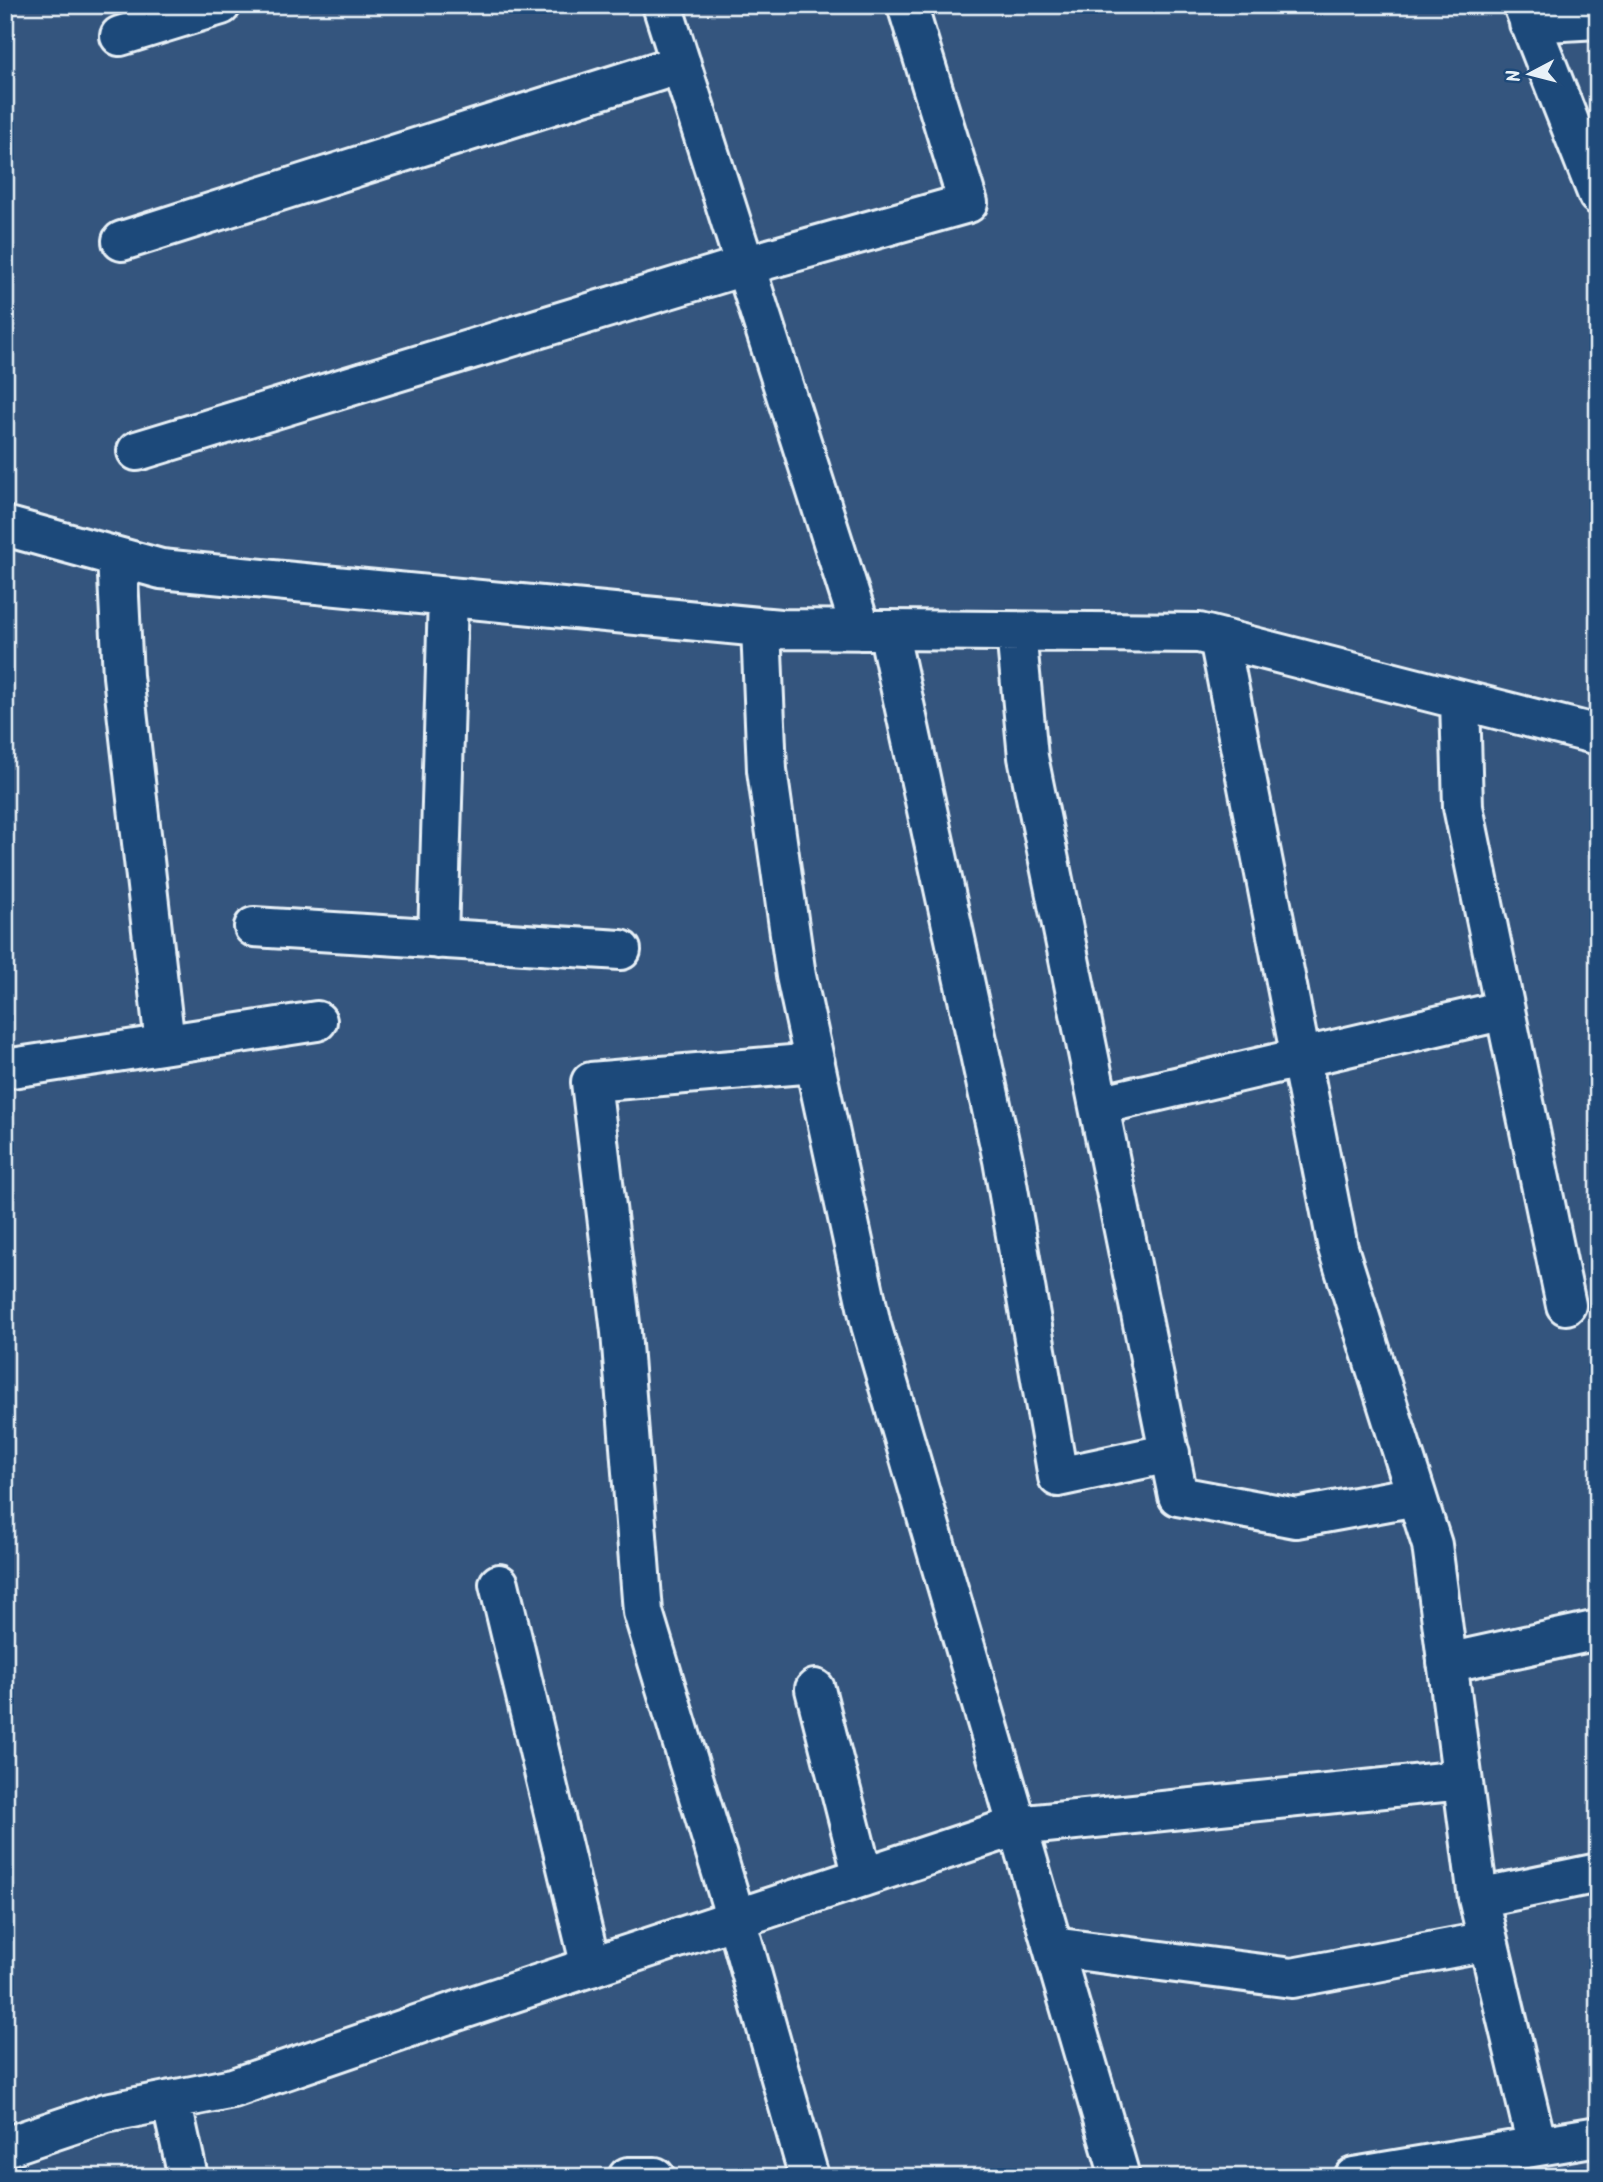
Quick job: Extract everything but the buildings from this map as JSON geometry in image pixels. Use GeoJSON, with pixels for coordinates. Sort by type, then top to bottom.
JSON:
{"type":"FeatureCollection","features":[{"type":"Feature","properties":{"kind":"street"},"geometry":{"type":"LineString","coordinates":[[120,36],[221,5]]}},
{"type":"Feature","properties":{"kind":"street"},"geometry":{"type":"LineString","coordinates":[[662,5],[744,266],[874,630],[1003,1160],[1058,1477],[1170,1453]]}},
{"type":"Feature","properties":{"kind":"street"},"geometry":{"type":"LineString","coordinates":[[138,450],[744,266],[968,203],[907,5]]}},
{"type":"Feature","properties":{"kind":"street"},"geometry":{"type":"LineString","coordinates":[[1598,19],[1526,14],[1598,195]]}},
{"type":"Feature","properties":{"kind":"street"},"geometry":{"type":"LineString","coordinates":[[122,241],[681,64]]}},
{"type":"Feature","properties":{"kind":"street"},"geometry":{"type":"LineString","coordinates":[[5,526],[161,569],[761,628],[1199,633],[1598,735]]}},
{"type":"Feature","properties":{"kind":"street"},"geometry":{"type":"LineString","coordinates":[[117,557],[123,676],[165,1044]]}},
{"type":"Feature","properties":{"kind":"street"},"geometry":{"type":"LineString","coordinates":[[438,939],[448,597]]}},
{"type":"Feature","properties":{"kind":"street"},"geometry":{"type":"LineString","coordinates":[[761,628],[767,770],[796,976],[871,1325],[1121,2177]]}},
{"type":"Feature","properties":{"kind":"street"},"geometry":{"type":"LineString","coordinates":[[1016,632],[1028,757],[1178,1496],[1296,1518],[1416,1496]]}},
{"type":"Feature","properties":{"kind":"street"},"geometry":{"type":"LineString","coordinates":[[1219,638],[1338,1248],[1432,1545],[1478,1898],[1537,2146]]}},
{"type":"Feature","properties":{"kind":"street"},"geometry":{"type":"LineString","coordinates":[[1460,700],[1463,807],[1566,1305]]}},
{"type":"Feature","properties":{"kind":"street"},"geometry":{"type":"LineString","coordinates":[[254,927],[621,950]]}},
{"type":"Feature","properties":{"kind":"street"},"geometry":{"type":"LineString","coordinates":[[1099,1105],[1505,1010]]}},
{"type":"Feature","properties":{"kind":"street"},"geometry":{"type":"LineString","coordinates":[[5,1069],[317,1021]]}},
{"type":"Feature","properties":{"kind":"street"},"geometry":{"type":"LineString","coordinates":[[809,2177],[736,1919],[643,1612],[621,1332],[591,1082],[815,1063]]}},
{"type":"Feature","properties":{"kind":"street"},"geometry":{"type":"LineString","coordinates":[[499,1584],[591,1967]]}},
{"type":"Feature","properties":{"kind":"street"},"geometry":{"type":"LineString","coordinates":[[1447,1663],[1598,1630]]}},
{"type":"Feature","properties":{"kind":"street"},"geometry":{"type":"LineString","coordinates":[[816,1689],[863,1877]]}},
{"type":"Feature","properties":{"kind":"street"},"geometry":{"type":"LineString","coordinates":[[5,2147],[106,2112],[233,2088],[1017,1826],[1462,1780]]}},
{"type":"Feature","properties":{"kind":"street"},"geometry":{"type":"LineString","coordinates":[[1478,1898],[1598,1873]]}},
{"type":"Feature","properties":{"kind":"street"},"geometry":{"type":"LineString","coordinates":[[1053,1947],[1292,1978],[1488,1941]]}},
{"type":"Feature","properties":{"kind":"street"},"geometry":{"type":"LineString","coordinates":[[171,2100],[188,2177]]}},
{"type":"Feature","properties":{"kind":"street"},"geometry":{"type":"LineString","coordinates":[[1354,2177],[1427,2171],[1537,2146],[1598,2136]]}},
{"type":"Feature","properties":{"kind":"street"},"geometry":{"type":"LineString","coordinates":[[628,2177],[655,2177]]}}]}
